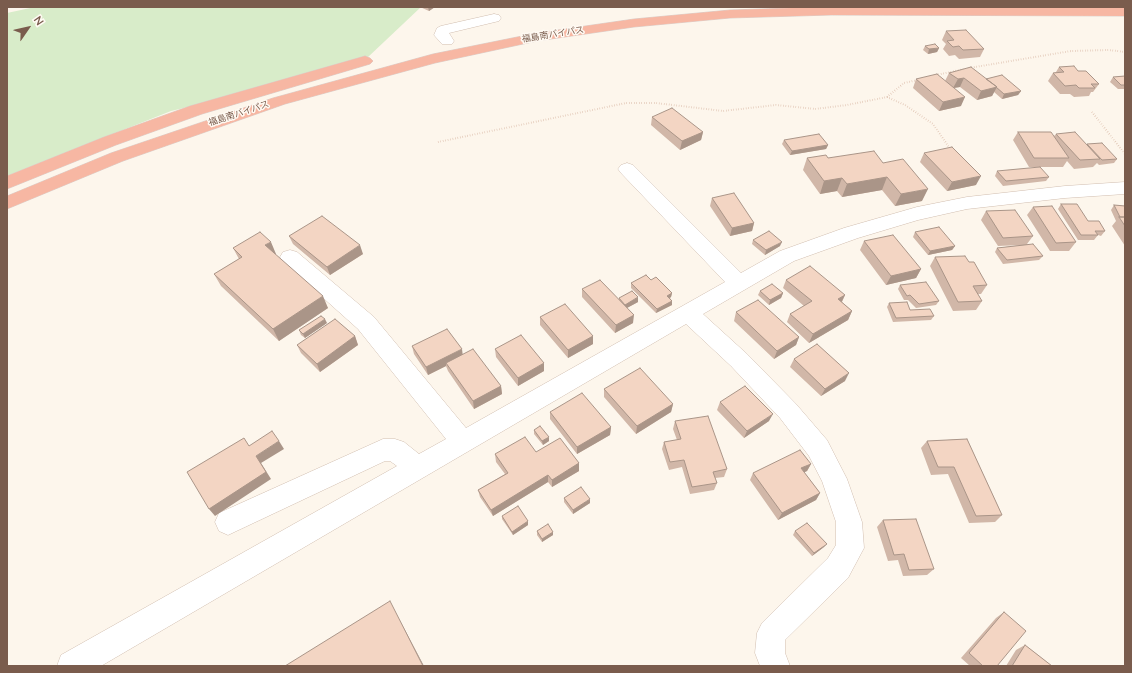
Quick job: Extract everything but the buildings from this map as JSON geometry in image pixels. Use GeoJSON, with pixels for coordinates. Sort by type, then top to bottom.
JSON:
{"type":"FeatureCollection","features":[{"type":"Feature","properties":{"kind":"highway","name":"福島南バイパス"},"geometry":{"type":"LineString","coordinates":[[427,45],[530,25],[619,12],[678,7]]}},
{"type":"Feature","properties":{"kind":"highway","name":"福島南バイパス"},"geometry":{"type":"LineString","coordinates":[[7,203],[117,157],[280,101],[433,58],[537,37],[634,23],[730,14],[839,11],[1125,12]]}},
{"type":"Feature","properties":{"kind":"highway","name":"福島南バイパス"},"geometry":{"type":"LineString","coordinates":[[7,183],[110,141],[196,110],[382,56]]}},
{"type":"Feature","properties":{"kind":"street"},"geometry":{"type":"LineString","coordinates":[[447,41],[441,35],[442,31],[494,18]]}},
{"type":"Feature","properties":{"kind":"street"},"geometry":{"type":"LineString","coordinates":[[627,169],[739,283]]}},
{"type":"Feature","properties":{"kind":"street"},"geometry":{"type":"LineString","coordinates":[[72,666],[786,256],[851,233],[917,214],[974,203],[1066,192],[1125,188]]}},
{"type":"Feature","properties":{"kind":"street"},"geometry":{"type":"LineString","coordinates":[[290,257],[366,323],[462,441]]}},
{"type":"Feature","properties":{"kind":"street"},"geometry":{"type":"LineString","coordinates":[[688,312],[739,360],[788,411],[818,448],[834,479],[850,522],[850,548],[838,568],[772,633],[770,653],[776,666]]}},
{"type":"Feature","properties":{"kind":"street"},"geometry":{"type":"LineString","coordinates":[[228,522],[383,450],[395,450],[417,467]]}},
{"type":"Feature","properties":{"kind":"path"},"geometry":{"type":"LineString","coordinates":[[933,76],[983,65],[1071,51],[1109,50],[1125,52]]}},
{"type":"Feature","properties":{"kind":"path"},"geometry":{"type":"LineString","coordinates":[[438,142],[626,103],[683,105],[723,110],[776,105],[815,109],[847,105],[887,97],[904,83],[925,78]]}},
{"type":"Feature","properties":{"kind":"path"},"geometry":{"type":"LineString","coordinates":[[887,97],[905,105],[933,124],[955,154]]}},
{"type":"Feature","properties":{"kind":"path"},"geometry":{"type":"LineString","coordinates":[[1092,112],[1125,154]]}},
{"type":"Feature","properties":{"kind":"green space"},"geometry":{"type":"Polygon","coordinates":[[[35,7],[421,7],[367,58],[321,76],[171,111],[7,176],[7,13],[35,7]]]}}]}
